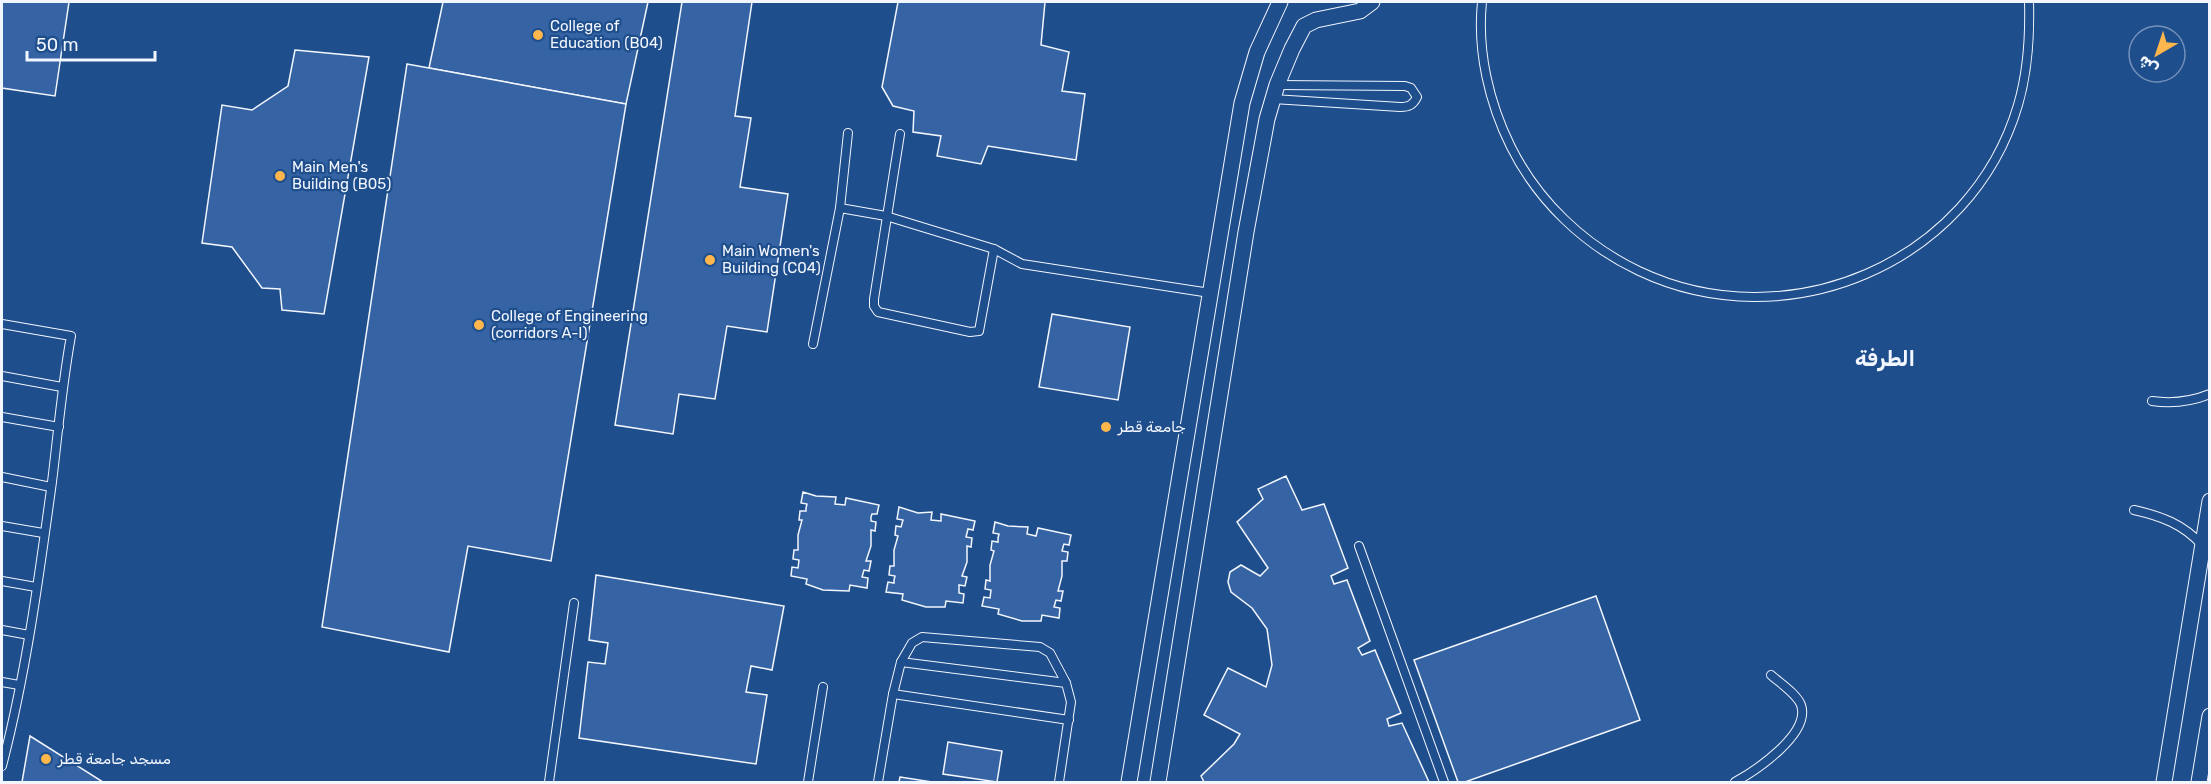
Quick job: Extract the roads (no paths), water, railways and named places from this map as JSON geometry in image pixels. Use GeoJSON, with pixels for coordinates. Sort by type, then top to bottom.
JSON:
{"type":"FeatureCollection","features":[{"type":"Feature","properties":{"kind":"street"},"geometry":{"type":"LineString","coordinates":[[1130,783],[1242,103],[1257,52],[1280,2]]}},
{"type":"Feature","properties":{"kind":"street"},"geometry":{"type":"LineString","coordinates":[[1158,783],[1246,232],[1267,119],[1292,49],[1304,26],[1316,20],[1360,11],[1372,2]]}},
{"type":"Feature","properties":{"kind":"street"},"geometry":{"type":"LineString","coordinates":[[1220,227],[1246,232]]}},
{"type":"Feature","properties":{"kind":"street"},"geometry":{"type":"LineString","coordinates":[[2164,783],[2210,501]]}},
{"type":"Feature","properties":{"kind":"street"},"geometry":{"type":"LineString","coordinates":[[2199,783],[2210,716]]}},
{"type":"Feature","properties":{"kind":"lane"},"geometry":{"type":"LineString","coordinates":[[1482,2],[1483,59],[1495,110],[1516,157],[1552,206],[1583,236],[1604,252],[1650,276],[1700,292],[1754,298],[1807,293],[1858,278],[1906,253],[1948,220],[1992,164],[2008,132],[2017,107],[2028,54],[2029,2]]}},
{"type":"Feature","properties":{"kind":"lane"},"geometry":{"type":"LineString","coordinates":[[1405,86],[1411,88],[1417,97],[1408,107],[1400,107],[1275,92],[1405,86]]}},
{"type":"Feature","properties":{"kind":"lane"},"geometry":{"type":"LineString","coordinates":[[813,344],[840,208],[848,133]]}},
{"type":"Feature","properties":{"kind":"lane"},"geometry":{"type":"LineString","coordinates":[[900,134],[874,299],[874,306],[878,312],[970,332],[979,331],[994,249]]}},
{"type":"Feature","properties":{"kind":"lane"},"geometry":{"type":"LineString","coordinates":[[840,208],[886,216],[994,249],[1022,264],[1210,293]]}},
{"type":"Feature","properties":{"kind":"lane"},"geometry":{"type":"LineString","coordinates":[[2,324],[71,336],[62,387],[59,427],[36,587],[19,685],[5,737],[2,766]]}},
{"type":"Feature","properties":{"kind":"lane"},"geometry":{"type":"LineString","coordinates":[[2,376],[62,387]]}},
{"type":"Feature","properties":{"kind":"lane"},"geometry":{"type":"LineString","coordinates":[[2152,401],[2186,402],[2210,394]]}},
{"type":"Feature","properties":{"kind":"lane"},"geometry":{"type":"LineString","coordinates":[[2,417],[59,427]]}},
{"type":"Feature","properties":{"kind":"lane"},"geometry":{"type":"LineString","coordinates":[[2,477],[51,487]]}},
{"type":"Feature","properties":{"kind":"lane"},"geometry":{"type":"LineString","coordinates":[[2134,510],[2176,523],[2202,545]]}},
{"type":"Feature","properties":{"kind":"lane"},"geometry":{"type":"LineString","coordinates":[[2,526],[43,533]]}},
{"type":"Feature","properties":{"kind":"lane"},"geometry":{"type":"LineString","coordinates":[[1359,546],[1444,783]]}},
{"type":"Feature","properties":{"kind":"lane"},"geometry":{"type":"LineString","coordinates":[[2,580],[36,587]]}},
{"type":"Feature","properties":{"kind":"lane"},"geometry":{"type":"LineString","coordinates":[[549,783],[574,603]]}},
{"type":"Feature","properties":{"kind":"lane"},"geometry":{"type":"LineString","coordinates":[[2,630],[28,635]]}},
{"type":"Feature","properties":{"kind":"lane"},"geometry":{"type":"LineString","coordinates":[[878,783],[893,694],[901,662],[912,643],[922,637],[1040,647],[1050,653],[1066,683],[1071,702],[1059,783]]}},
{"type":"Feature","properties":{"kind":"lane"},"geometry":{"type":"LineString","coordinates":[[901,662],[1066,683]]}},
{"type":"Feature","properties":{"kind":"lane"},"geometry":{"type":"LineString","coordinates":[[1735,783],[1780,750],[1793,736],[1801,717],[1801,705],[1794,695],[1771,675]]}},
{"type":"Feature","properties":{"kind":"lane"},"geometry":{"type":"LineString","coordinates":[[2,682],[19,685]]}},
{"type":"Feature","properties":{"kind":"lane"},"geometry":{"type":"LineString","coordinates":[[808,783],[823,687]]}},
{"type":"Feature","properties":{"kind":"lane"},"geometry":{"type":"LineString","coordinates":[[893,694],[1069,720]]}},
{"type":"Feature","properties":{"kind":"place","name":"College of Education (B04)"},"geometry":{"type":"Point","coordinates":[538,35]}},
{"type":"Feature","properties":{"kind":"place","name":"Main Men's Building (B05)"},"geometry":{"type":"Point","coordinates":[280,176]}},
{"type":"Feature","properties":{"kind":"place","name":"Main Women's Building (C04)"},"geometry":{"type":"Point","coordinates":[710,260]}},
{"type":"Feature","properties":{"kind":"place","name":"College of Engineering (corridors A-I)"},"geometry":{"type":"Point","coordinates":[479,325]}},
{"type":"Feature","properties":{"kind":"place","name":"جامعة قطر"},"geometry":{"type":"Point","coordinates":[1106,427]}},
{"type":"Feature","properties":{"kind":"place","name":"مسجد جامعة قطر"},"geometry":{"type":"Point","coordinates":[46,759]}},
{"type":"Feature","properties":{"kind":"district","name":"الطرفة"},"geometry":{"type":"Point","coordinates":[1885,359]}}]}
